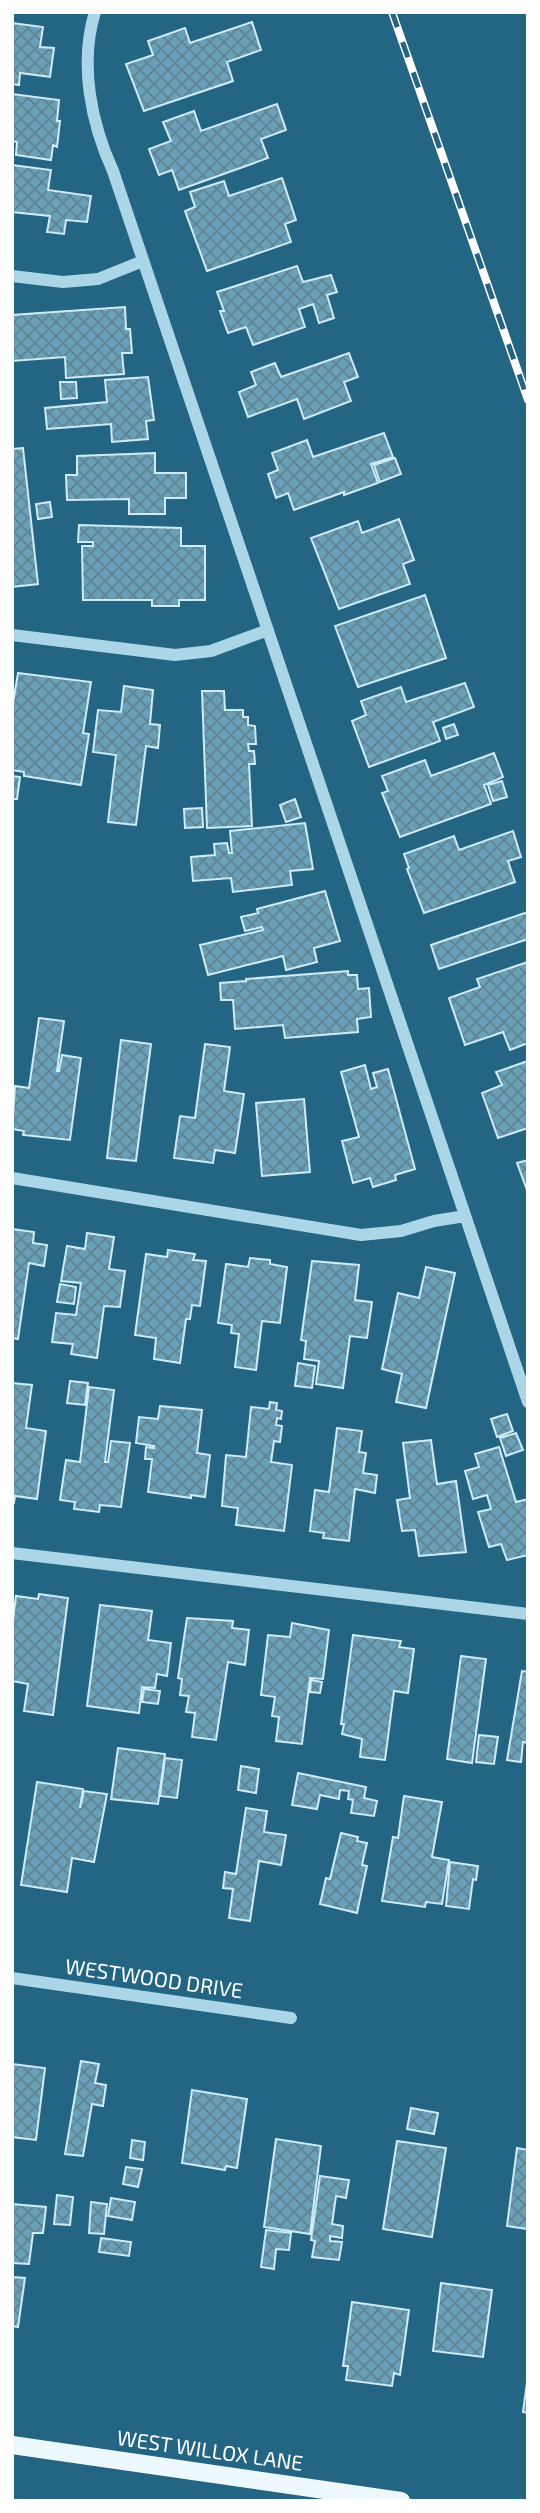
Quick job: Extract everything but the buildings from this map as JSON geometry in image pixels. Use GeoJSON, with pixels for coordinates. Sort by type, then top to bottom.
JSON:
{"type":"FeatureCollection","features":[{"type":"Feature","properties":{"kind":"main road","name":"WEST WILLOX LANE"},"geometry":{"type":"LineString","coordinates":[[12,2445],[401,2501]]}},
{"type":"Feature","properties":{"kind":"street"},"geometry":{"type":"LineString","coordinates":[[95,12],[88,68],[92,108],[104,152],[528,1402]]}},
{"type":"Feature","properties":{"kind":"street"},"geometry":{"type":"LineString","coordinates":[[12,276],[63,282],[98,279],[143,261]]}},
{"type":"Feature","properties":{"kind":"street"},"geometry":{"type":"LineString","coordinates":[[12,635],[175,655],[211,651],[268,630]]}},
{"type":"Feature","properties":{"kind":"street"},"geometry":{"type":"LineString","coordinates":[[12,1178],[361,1235],[401,1231],[434,1221],[465,1216]]}},
{"type":"Feature","properties":{"kind":"street"},"geometry":{"type":"LineString","coordinates":[[12,1553],[528,1614]]}},
{"type":"Feature","properties":{"kind":"street","name":"WESTWOOD DRIVE"},"geometry":{"type":"LineString","coordinates":[[12,1978],[291,2018]]}},
{"type":"Feature","properties":{"kind":"railway"},"geometry":{"type":"LineString","coordinates":[[392,12],[528,400]]}}]}
